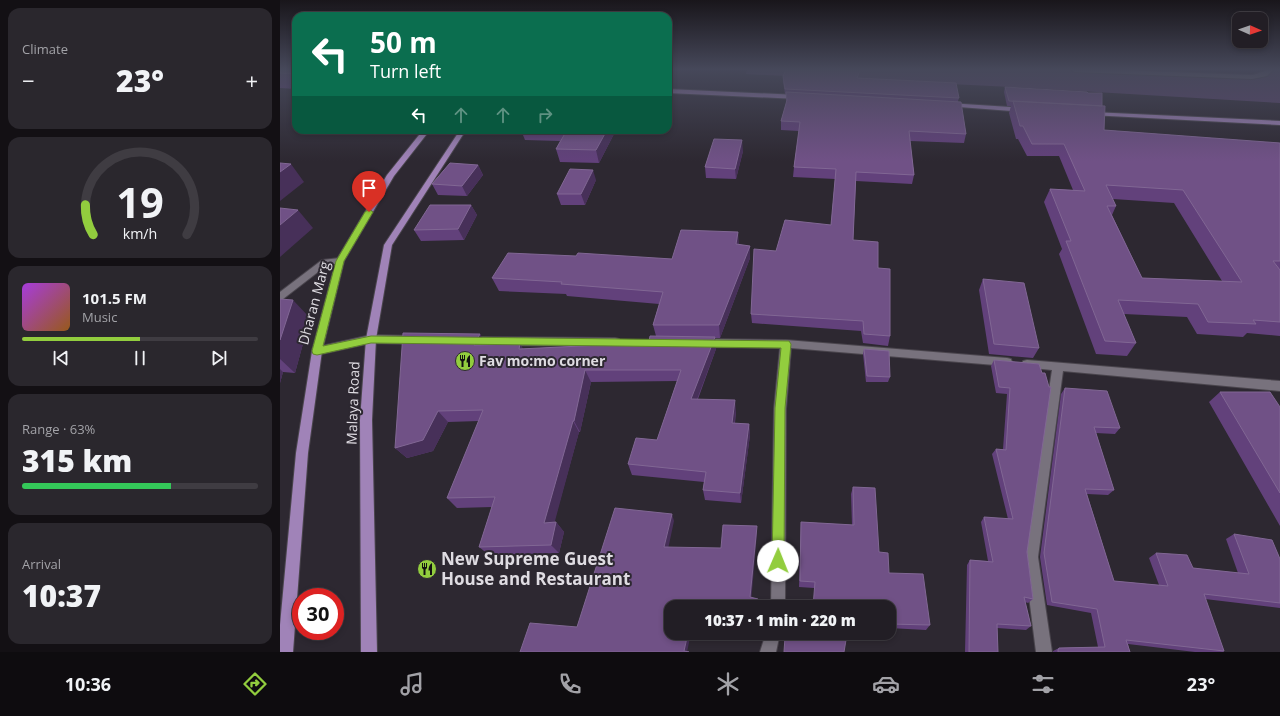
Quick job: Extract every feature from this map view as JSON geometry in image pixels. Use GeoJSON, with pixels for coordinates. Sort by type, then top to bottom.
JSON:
{"type":"FeatureCollection","features":[{"type":"Feature","properties":{"kind":"main road"},"geometry":{"type":"LineString","coordinates":[[937,105],[1032,110]]}},
{"type":"Feature","properties":{"kind":"main road"},"geometry":{"type":"LineString","coordinates":[[1087,114],[1280,123]]}},
{"type":"Feature","properties":{"kind":"main road","name":"Dharan Marg"},"geometry":{"type":"LineString","coordinates":[[284,652],[302,453],[317,351],[340,261],[391,175],[424,134]]}},
{"type":"Feature","properties":{"kind":"main road","name":"Malaya Road"},"geometry":{"type":"LineString","coordinates":[[370,652],[366,420],[371,339],[388,245],[460,134]]}},
{"type":"Feature","properties":{"kind":"street"},"geometry":{"type":"LineString","coordinates":[[280,296],[325,262],[340,261]]}},
{"type":"Feature","properties":{"kind":"street"},"geometry":{"type":"LineString","coordinates":[[317,351],[371,339],[427,340]]}},
{"type":"Feature","properties":{"kind":"street"},"geometry":{"type":"LineString","coordinates":[[459,340],[626,342]]}},
{"type":"Feature","properties":{"kind":"street"},"geometry":{"type":"LineString","coordinates":[[690,343],[786,344],[1280,386]]}},
{"type":"Feature","properties":{"kind":"street"},"geometry":{"type":"LineString","coordinates":[[778,600],[780,408],[786,344]]}},
{"type":"Feature","properties":{"kind":"street"},"geometry":{"type":"LineString","coordinates":[[1044,652],[1031,557],[1058,366]]}},
{"type":"Feature","properties":{"kind":"street"},"geometry":{"type":"LineString","coordinates":[[768,652],[771,640]]}},
{"type":"Feature","properties":{"kind":"shaded area"},"geometry":{"type":"Polygon","coordinates":[[[1237,100],[1280,100],[1280,103],[1237,100]]]}},
{"type":"Feature","properties":{"kind":"building"},"geometry":{"type":"Polygon","coordinates":[[[787,100],[933,100],[961,102],[966,134],[909,131],[914,175],[856,172],[853,240],[878,242],[878,268],[890,269],[890,336],[864,334],[863,321],[751,314],[754,249],[776,251],[785,220],[831,225],[836,169],[794,167],[800,122],[781,121],[787,100]]]}},
{"type":"Feature","properties":{"kind":"building"},"geometry":{"type":"Polygon","coordinates":[[[1102,100],[1102,106],[1009,101],[1102,100]]]}},
{"type":"Feature","properties":{"kind":"building"},"geometry":{"type":"Polygon","coordinates":[[[1013,101],[1105,106],[1104,130],[1280,143],[1280,261],[1273,261],[1280,270],[1280,322],[1253,320],[1256,324],[1208,322],[1198,304],[1118,300],[1136,343],[1105,341],[1066,241],[1071,241],[1050,189],[1085,191],[1064,144],[1032,144],[1023,126],[1020,126],[1013,101]],[[1106,185],[1116,206],[1107,206],[1142,278],[1242,282],[1183,190],[1106,185]]]}},
{"type":"Feature","properties":{"kind":"building"},"geometry":{"type":"Polygon","coordinates":[[[565,134],[605,134],[596,150],[556,149],[565,134]]]}},
{"type":"Feature","properties":{"kind":"building"},"geometry":{"type":"Polygon","coordinates":[[[714,139],[742,140],[735,169],[705,167],[714,139]]]}},
{"type":"Feature","properties":{"kind":"building"},"geometry":{"type":"Polygon","coordinates":[[[280,163],[291,164],[280,172],[280,163]]]}},
{"type":"Feature","properties":{"kind":"building"},"geometry":{"type":"Polygon","coordinates":[[[450,163],[478,165],[462,186],[432,184],[450,163]]]}},
{"type":"Feature","properties":{"kind":"building"},"geometry":{"type":"Polygon","coordinates":[[[570,169],[593,170],[581,194],[557,194],[570,169]]]}},
{"type":"Feature","properties":{"kind":"building"},"geometry":{"type":"Polygon","coordinates":[[[430,205],[471,205],[458,229],[414,230],[430,205]]]}},
{"type":"Feature","properties":{"kind":"building"},"geometry":{"type":"Polygon","coordinates":[[[280,208],[298,210],[280,225],[280,208]]]}},
{"type":"Feature","properties":{"kind":"building"},"geometry":{"type":"Polygon","coordinates":[[[681,230],[738,232],[736,244],[750,246],[719,325],[653,325],[663,292],[561,284],[562,282],[492,278],[508,253],[576,256],[578,253],[672,259],[681,230]]]}},
{"type":"Feature","properties":{"kind":"building"},"geometry":{"type":"Polygon","coordinates":[[[983,279],[1024,283],[1039,348],[994,344],[983,279]]]}},
{"type":"Feature","properties":{"kind":"building"},"geometry":{"type":"Polygon","coordinates":[[[280,299],[293,300],[280,340],[280,299]]]}},
{"type":"Feature","properties":{"kind":"building"},"geometry":{"type":"Polygon","coordinates":[[[403,333],[480,334],[474,345],[520,344],[519,349],[602,345],[602,342],[649,341],[650,336],[715,337],[691,399],[735,400],[732,423],[749,424],[740,493],[703,490],[706,472],[628,464],[636,438],[657,440],[681,370],[585,370],[574,421],[544,523],[556,522],[551,545],[479,547],[495,497],[447,498],[483,410],[438,411],[423,440],[395,448],[403,333]]]}},
{"type":"Feature","properties":{"kind":"building"},"geometry":{"type":"Polygon","coordinates":[[[864,349],[889,351],[890,377],[867,376],[864,349]]]}},
{"type":"Feature","properties":{"kind":"building"},"geometry":{"type":"Polygon","coordinates":[[[994,360],[1039,364],[1042,373],[1045,373],[1049,387],[1051,387],[1027,552],[1033,599],[1024,597],[1031,626],[997,624],[998,652],[969,652],[970,560],[993,562],[984,517],[1013,519],[996,449],[1006,450],[1010,388],[999,387],[994,360]]]}},
{"type":"Feature","properties":{"kind":"building"},"geometry":{"type":"Polygon","coordinates":[[[1065,388],[1107,391],[1120,428],[1094,427],[1114,490],[1085,489],[1114,581],[1168,586],[1156,553],[1187,555],[1193,568],[1249,574],[1234,534],[1272,540],[1280,559],[1280,603],[1204,594],[1224,651],[1126,640],[1130,652],[1058,652],[1059,648],[1105,647],[1097,609],[1052,602],[1044,553],[1065,388]]]}},
{"type":"Feature","properties":{"kind":"building"},"geometry":{"type":"Polygon","coordinates":[[[1220,392],[1270,392],[1280,407],[1280,493],[1220,392]]]}},
{"type":"Feature","properties":{"kind":"building"},"geometry":{"type":"Polygon","coordinates":[[[853,487],[875,488],[879,552],[888,553],[889,573],[923,574],[930,625],[896,624],[896,600],[814,600],[815,582],[800,581],[801,522],[854,525],[853,487]]]}},
{"type":"Feature","properties":{"kind":"building"},"geometry":{"type":"Polygon","coordinates":[[[615,508],[672,514],[664,547],[721,548],[723,525],[757,526],[750,597],[758,600],[664,600],[664,640],[686,640],[684,651],[689,652],[520,652],[530,623],[577,627],[615,508]]]}},
{"type":"Feature","properties":{"kind":"building"},"geometry":{"type":"Polygon","coordinates":[[[785,640],[846,640],[844,652],[784,652],[785,640]]]}},
{"type":"Feature","properties":{"kind":"place","name":"Fav mo:mo corner"},"geometry":{"type":"Point","coordinates":[465,361]}},
{"type":"Feature","properties":{"kind":"place","name":"New Supreme Guest House and Restaurant"},"geometry":{"type":"Point","coordinates":[427,569]}},
{"type":"Feature","properties":{"kind":"route"},"geometry":{"type":"LineString","coordinates":[[369,212],[340,261],[317,351],[371,339],[786,344],[780,408],[778,561]]}}]}
